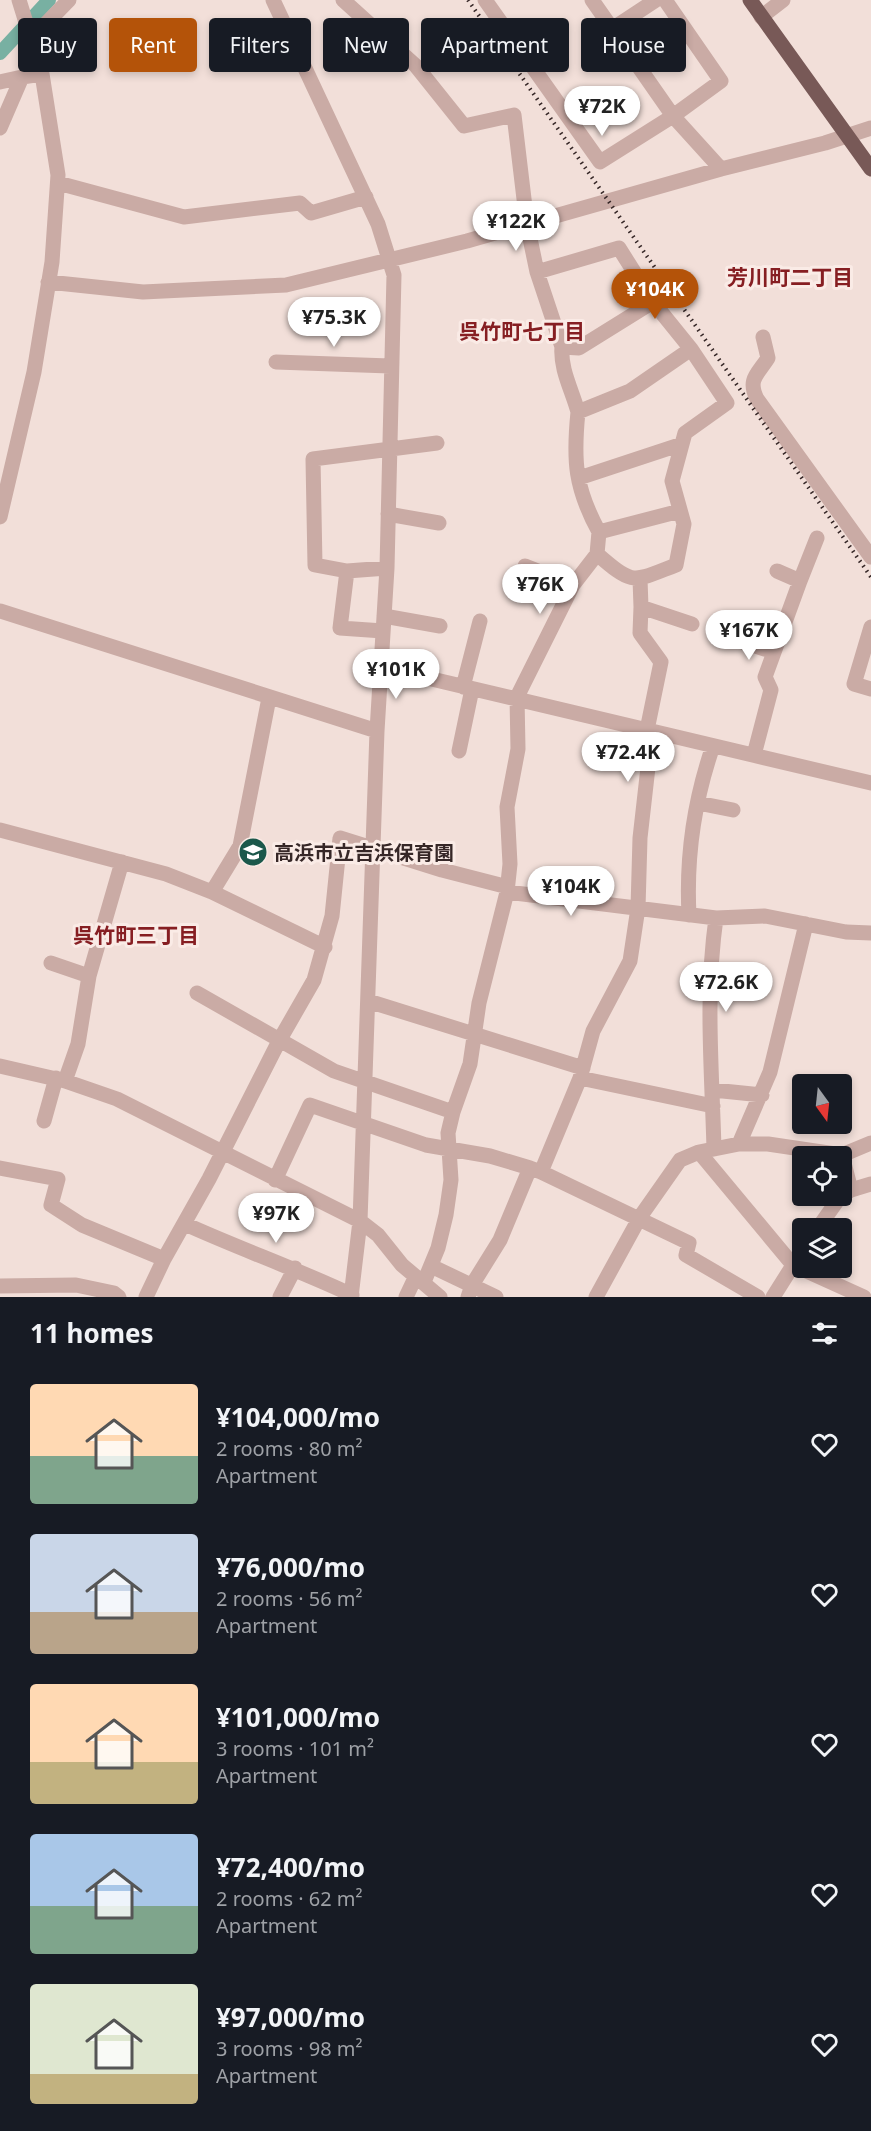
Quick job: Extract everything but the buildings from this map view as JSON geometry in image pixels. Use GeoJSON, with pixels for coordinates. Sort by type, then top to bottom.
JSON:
{"type":"FeatureCollection","features":[{"type":"Feature","properties":{"kind":"main road"},"geometry":{"type":"LineString","coordinates":[[750,0],[871,169]]}},
{"type":"Feature","properties":{"kind":"street"},"geometry":{"type":"LineString","coordinates":[[20,0],[25,18]]}},
{"type":"Feature","properties":{"kind":"street"},"geometry":{"type":"LineString","coordinates":[[48,18],[69,0]]}},
{"type":"Feature","properties":{"kind":"street"},"geometry":{"type":"LineString","coordinates":[[185,1224],[244,1251],[295,1268],[352,1296],[360,1221],[363,1083],[375,848],[377,731],[387,568],[390,366],[394,275],[378,224],[273,0]]}},
{"type":"Feature","properties":{"kind":"street"},"geometry":{"type":"LineString","coordinates":[[343,0],[416,66],[464,126],[514,115],[526,224],[537,272],[562,347],[560,363],[572,387],[578,412],[574,452],[583,503],[599,532],[597,554],[573,585],[517,697],[518,750],[507,807],[510,864],[508,890],[479,1003],[470,1064],[448,1133],[451,1180],[446,1215],[431,1266],[406,1297]]}},
{"type":"Feature","properties":{"kind":"street"},"geometry":{"type":"LineString","coordinates":[[485,0],[600,162],[673,116],[721,81],[665,0]]}},
{"type":"Feature","properties":{"kind":"street"},"geometry":{"type":"LineString","coordinates":[[592,0],[604,18]]}},
{"type":"Feature","properties":{"kind":"street"},"geometry":{"type":"LineString","coordinates":[[629,18],[656,0]]}},
{"type":"Feature","properties":{"kind":"street"},"geometry":{"type":"LineString","coordinates":[[761,17],[783,0]]}},
{"type":"Feature","properties":{"kind":"street"},"geometry":{"type":"LineString","coordinates":[[642,72],[673,116],[721,169]]}},
{"type":"Feature","properties":{"kind":"street"},"geometry":{"type":"LineString","coordinates":[[0,82],[42,74],[58,183],[52,262],[34,372],[0,517]]}},
{"type":"Feature","properties":{"kind":"street"},"geometry":{"type":"LineString","coordinates":[[0,128],[22,77]]}},
{"type":"Feature","properties":{"kind":"street"},"geometry":{"type":"LineString","coordinates":[[48,282],[143,292],[244,289],[286,285],[526,224],[721,169],[825,143],[871,128]]}},
{"type":"Feature","properties":{"kind":"street"},"geometry":{"type":"LineString","coordinates":[[58,183],[184,217],[300,202],[312,213],[366,197]]}},
{"type":"Feature","properties":{"kind":"street"},"geometry":{"type":"LineString","coordinates":[[537,272],[619,248],[653,302],[691,349],[727,403],[685,433],[672,481],[684,524],[676,565],[640,579],[625,578],[597,554]]}},
{"type":"Feature","properties":{"kind":"street"},"geometry":{"type":"LineString","coordinates":[[562,347],[579,348],[653,302]]}},
{"type":"Feature","properties":{"kind":"street"},"geometry":{"type":"LineString","coordinates":[[763,337],[768,358],[753,377],[751,388],[871,558]]}},
{"type":"Feature","properties":{"kind":"street"},"geometry":{"type":"LineString","coordinates":[[578,412],[630,391],[691,349]]}},
{"type":"Feature","properties":{"kind":"street"},"geometry":{"type":"LineString","coordinates":[[276,362],[390,366]]}},
{"type":"Feature","properties":{"kind":"street"},"geometry":{"type":"LineString","coordinates":[[387,568],[347,571],[315,565],[313,459],[437,443]]}},
{"type":"Feature","properties":{"kind":"street"},"geometry":{"type":"LineString","coordinates":[[579,478],[682,444]]}},
{"type":"Feature","properties":{"kind":"street"},"geometry":{"type":"LineString","coordinates":[[599,532],[680,511]]}},
{"type":"Feature","properties":{"kind":"street"},"geometry":{"type":"LineString","coordinates":[[388,513],[439,523]]}},
{"type":"Feature","properties":{"kind":"street"},"geometry":{"type":"LineString","coordinates":[[753,755],[771,690],[765,677],[817,538]]}},
{"type":"Feature","properties":{"kind":"street"},"geometry":{"type":"LineString","coordinates":[[525,566],[573,585]]}},
{"type":"Feature","properties":{"kind":"street"},"geometry":{"type":"LineString","coordinates":[[777,570],[800,581]]}},
{"type":"Feature","properties":{"kind":"street"},"geometry":{"type":"LineString","coordinates":[[347,571],[340,628],[383,624],[440,626]]}},
{"type":"Feature","properties":{"kind":"street"},"geometry":{"type":"LineString","coordinates":[[470,1291],[500,1240],[535,1170],[582,1073],[593,1031],[630,961],[638,908],[640,838],[649,731],[661,662],[640,633],[640,579]]}},
{"type":"Feature","properties":{"kind":"street"},"geometry":{"type":"LineString","coordinates":[[641,607],[692,624]]}},
{"type":"Feature","properties":{"kind":"street"},"geometry":{"type":"LineString","coordinates":[[0,611],[377,731]]}},
{"type":"Feature","properties":{"kind":"street"},"geometry":{"type":"LineString","coordinates":[[459,751],[467,688],[480,621]]}},
{"type":"Feature","properties":{"kind":"street"},"geometry":{"type":"LineString","coordinates":[[871,627],[854,684],[871,689]]}},
{"type":"Feature","properties":{"kind":"street"},"geometry":{"type":"LineString","coordinates":[[734,639],[774,652]]}},
{"type":"Feature","properties":{"kind":"street"},"geometry":{"type":"LineString","coordinates":[[381,667],[467,688],[517,697],[649,731],[871,783]]}},
{"type":"Feature","properties":{"kind":"street"},"geometry":{"type":"LineString","coordinates":[[212,892],[240,846],[269,698]]}},
{"type":"Feature","properties":{"kind":"street"},"geometry":{"type":"LineString","coordinates":[[689,915],[687,874],[698,803],[713,746]]}},
{"type":"Feature","properties":{"kind":"street"},"geometry":{"type":"LineString","coordinates":[[698,803],[733,810]]}},
{"type":"Feature","properties":{"kind":"street"},"geometry":{"type":"LineString","coordinates":[[0,830],[166,874],[212,892],[325,947]]}},
{"type":"Feature","properties":{"kind":"street"},"geometry":{"type":"LineString","coordinates":[[146,1297],[279,1041],[315,980],[332,916],[340,838],[508,890],[716,918],[765,916],[871,933]]}},
{"type":"Feature","properties":{"kind":"street"},"geometry":{"type":"LineString","coordinates":[[44,1121],[60,1080],[78,1044],[89,976],[122,862]]}},
{"type":"Feature","properties":{"kind":"street"},"geometry":{"type":"LineString","coordinates":[[714,1149],[713,1090],[708,1037],[711,955],[716,918]]}},
{"type":"Feature","properties":{"kind":"street"},"geometry":{"type":"LineString","coordinates":[[739,1144],[762,1095],[806,924]]}},
{"type":"Feature","properties":{"kind":"street"},"geometry":{"type":"LineString","coordinates":[[51,963],[89,976]]}},
{"type":"Feature","properties":{"kind":"street"},"geometry":{"type":"LineString","coordinates":[[197,993],[334,1071],[363,1083],[382,1086],[453,1112]]}},
{"type":"Feature","properties":{"kind":"street"},"geometry":{"type":"LineString","coordinates":[[368,1002],[474,1034],[582,1073],[713,1106]]}},
{"type":"Feature","properties":{"kind":"street"},"geometry":{"type":"LineString","coordinates":[[0,1066],[60,1080],[117,1099],[360,1221],[378,1236],[396,1258],[440,1297]]}},
{"type":"Feature","properties":{"kind":"street"},"geometry":{"type":"LineString","coordinates":[[713,1090],[762,1095]]}},
{"type":"Feature","properties":{"kind":"street"},"geometry":{"type":"LineString","coordinates":[[275,1180],[310,1105],[426,1145],[490,1156],[535,1170],[640,1217],[689,1243],[686,1255],[758,1297]]}},
{"type":"Feature","properties":{"kind":"street"},"geometry":{"type":"LineString","coordinates":[[852,1151],[871,1143]]}},
{"type":"Feature","properties":{"kind":"street"},"geometry":{"type":"LineString","coordinates":[[596,1297],[640,1217],[680,1160],[699,1152],[739,1144],[768,1144],[792,1148]]}},
{"type":"Feature","properties":{"kind":"street"},"geometry":{"type":"LineString","coordinates":[[699,1152],[792,1264]]}},
{"type":"Feature","properties":{"kind":"street"},"geometry":{"type":"LineString","coordinates":[[0,1168],[58,1179],[51,1205],[70,1219],[164,1259]]}},
{"type":"Feature","properties":{"kind":"street"},"geometry":{"type":"LineString","coordinates":[[852,1190],[871,1184]]}},
{"type":"Feature","properties":{"kind":"street"},"geometry":{"type":"LineString","coordinates":[[431,1266],[470,1291],[496,1297]]}},
{"type":"Feature","properties":{"kind":"street"},"geometry":{"type":"LineString","coordinates":[[773,1297],[792,1267]]}},
{"type":"Feature","properties":{"kind":"street"},"geometry":{"type":"LineString","coordinates":[[280,1297],[295,1268]]}},
{"type":"Feature","properties":{"kind":"street"},"geometry":{"type":"LineString","coordinates":[[822,1278],[864,1297]]}},
{"type":"Feature","properties":{"kind":"street"},"geometry":{"type":"LineString","coordinates":[[0,1286],[76,1285],[114,1293],[117,1297]]}},
{"type":"Feature","properties":{"kind":"waterway"},"geometry":{"type":"LineString","coordinates":[[0,53],[49,0]]}},
{"type":"Feature","properties":{"kind":"railway"},"geometry":{"type":"LineString","coordinates":[[468,0],[871,577]]}},
{"type":"Feature","properties":{"kind":"place","name":"高浜市立吉浜保育園"},"geometry":{"type":"Point","coordinates":[253,852]}},
{"type":"Feature","properties":{"kind":"district","name":"芳川町二丁目"},"geometry":{"type":"Point","coordinates":[790,277]}},
{"type":"Feature","properties":{"kind":"district","name":"呉竹町七丁目"},"geometry":{"type":"Point","coordinates":[522,331]}},
{"type":"Feature","properties":{"kind":"district","name":"呉竹町三丁目"},"geometry":{"type":"Point","coordinates":[136,935]}}]}
